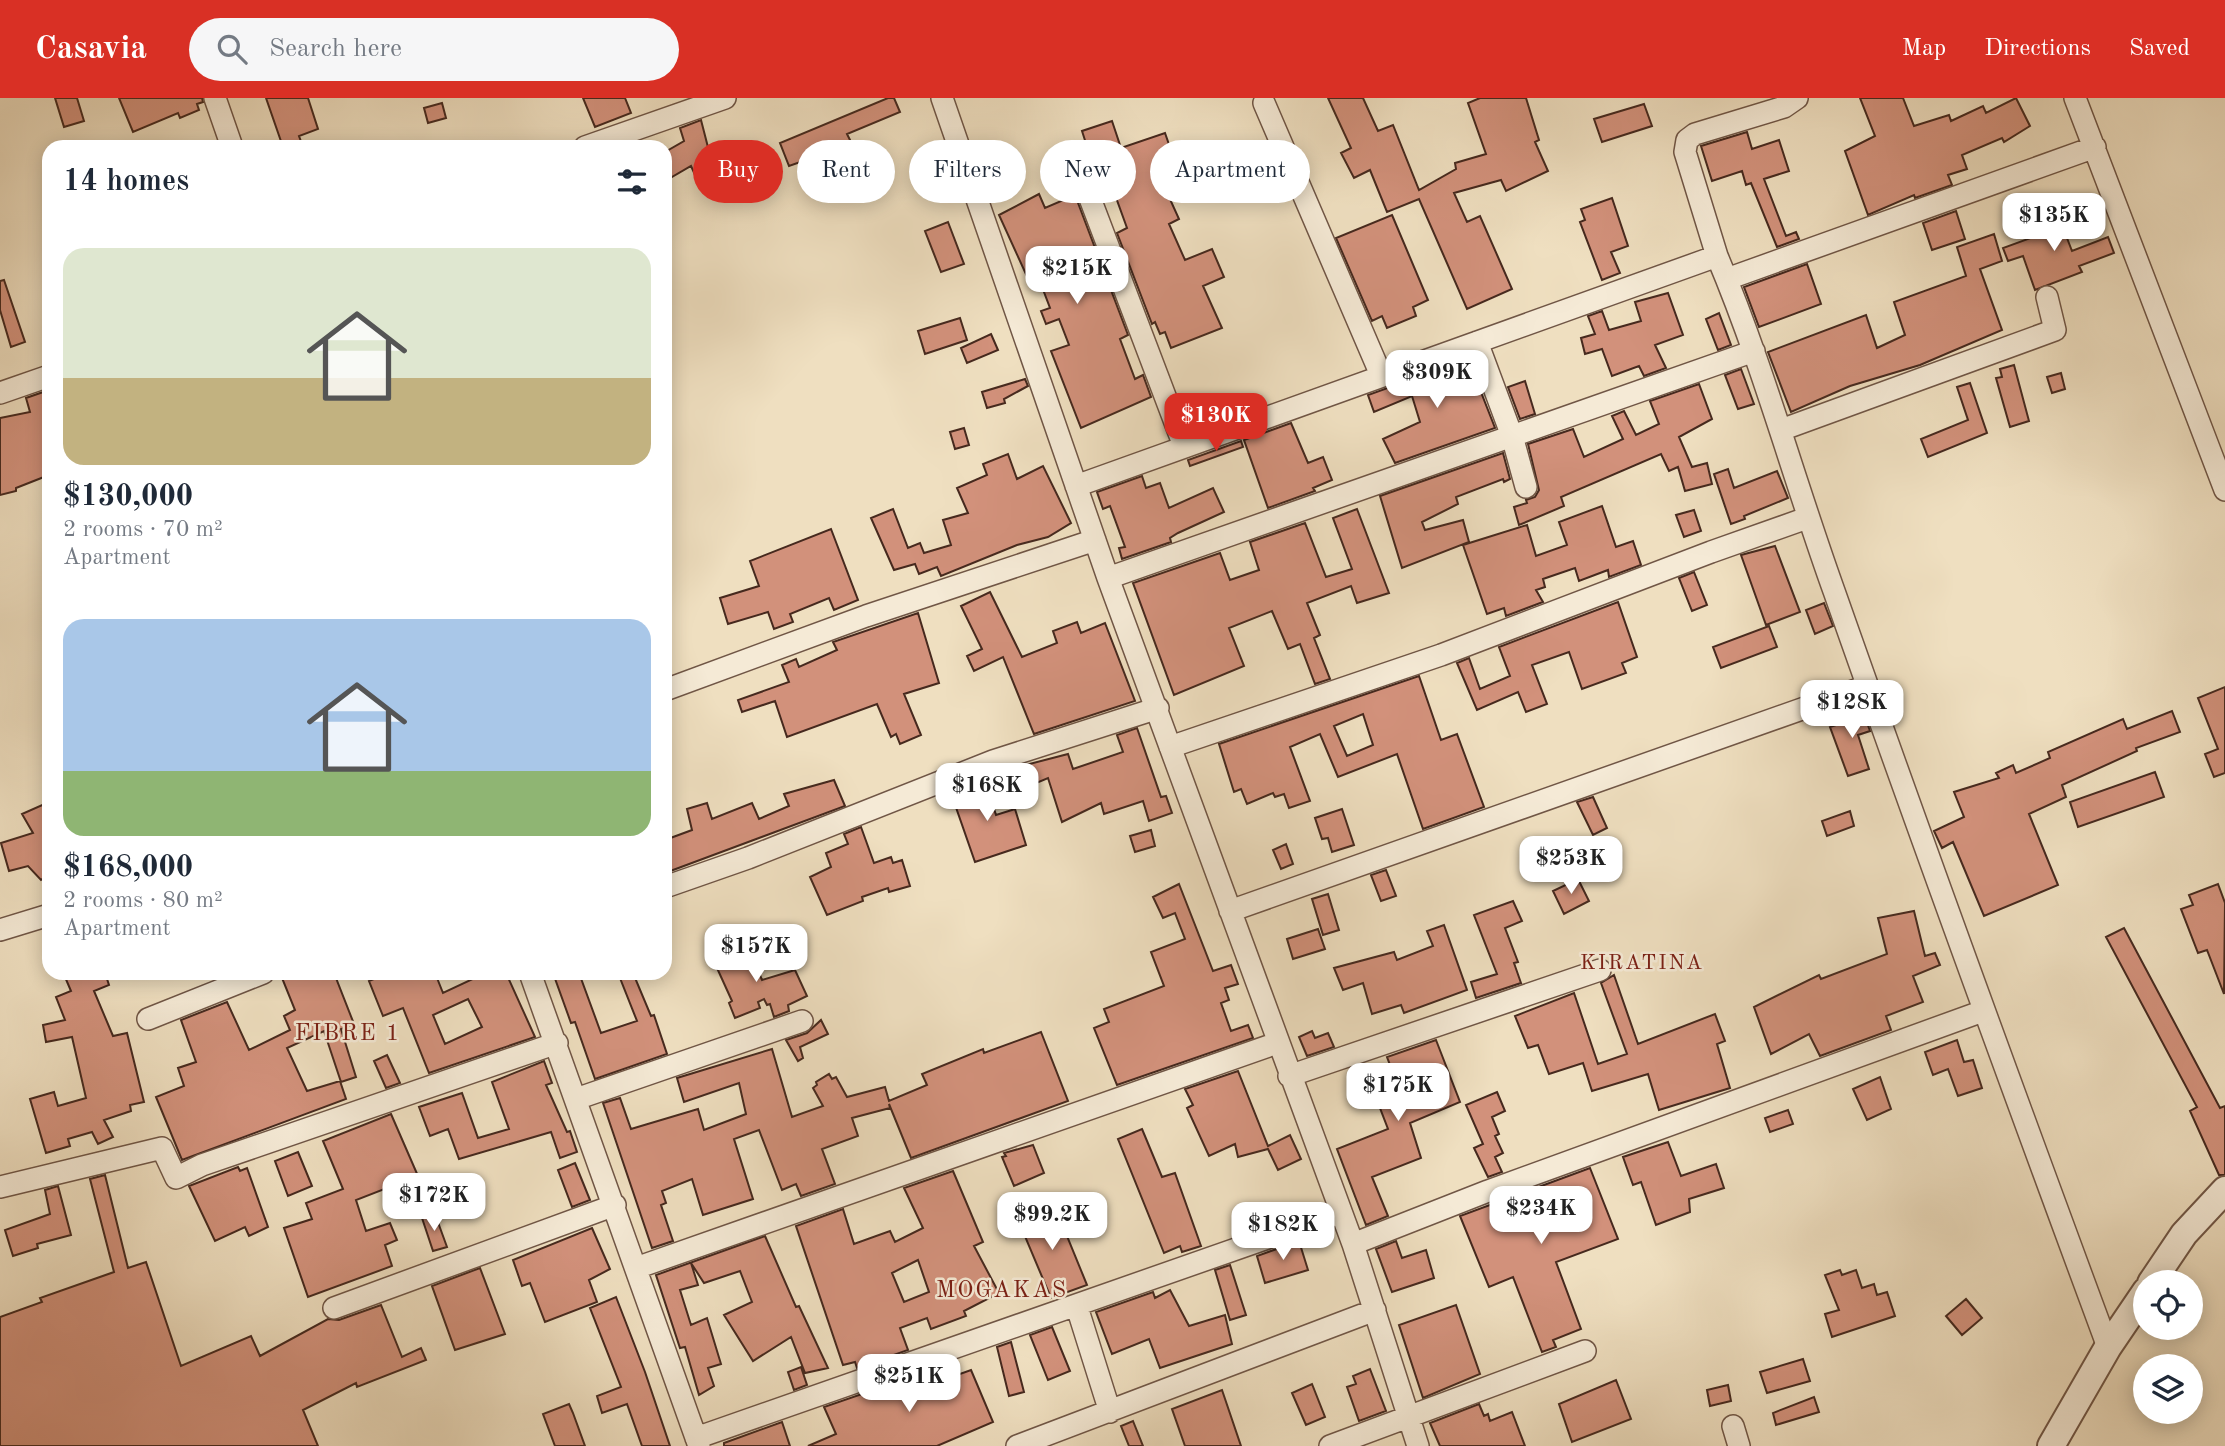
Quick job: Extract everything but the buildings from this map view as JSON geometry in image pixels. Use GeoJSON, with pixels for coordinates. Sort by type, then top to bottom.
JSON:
{"type":"FeatureCollection","features":[{"type":"Feature","properties":{"kind":"street"},"geometry":{"type":"LineString","coordinates":[[215,98],[230,140]]}},
{"type":"Feature","properties":{"kind":"street"},"geometry":{"type":"LineString","coordinates":[[605,140],[725,98]]}},
{"type":"Feature","properties":{"kind":"street"},"geometry":{"type":"LineString","coordinates":[[942,98],[1108,579],[1158,708],[1339,1213],[1353,1244],[1418,1446]]}},
{"type":"Feature","properties":{"kind":"street"},"geometry":{"type":"LineString","coordinates":[[1797,98],[1784,107],[1695,134],[1687,140],[1685,152],[1717,256],[1781,430],[1807,518],[1983,1011],[2108,1347]]}},
{"type":"Feature","properties":{"kind":"street"},"geometry":{"type":"LineString","coordinates":[[2075,98],[2225,490]]}},
{"type":"Feature","properties":{"kind":"street"},"geometry":{"type":"LineString","coordinates":[[1264,103],[1381,374]]}},
{"type":"Feature","properties":{"kind":"street"},"geometry":{"type":"LineString","coordinates":[[1727,279],[2095,147]]}},
{"type":"Feature","properties":{"kind":"street"},"geometry":{"type":"LineString","coordinates":[[1092,203],[1184,446]]}},
{"type":"Feature","properties":{"kind":"street"},"geometry":{"type":"LineString","coordinates":[[1076,486],[1381,374],[1717,256]]}},
{"type":"Feature","properties":{"kind":"street"},"geometry":{"type":"LineString","coordinates":[[1781,430],[2055,330],[2047,298]]}},
{"type":"Feature","properties":{"kind":"street"},"geometry":{"type":"LineString","coordinates":[[1477,342],[1512,436],[1526,487]]}},
{"type":"Feature","properties":{"kind":"street"},"geometry":{"type":"LineString","coordinates":[[1108,579],[1754,351]]}},
{"type":"Feature","properties":{"kind":"street"},"geometry":{"type":"LineString","coordinates":[[0,393],[42,378]]}},
{"type":"Feature","properties":{"kind":"street"},"geometry":{"type":"LineString","coordinates":[[1170,747],[1441,655],[1711,551],[1807,518]]}},
{"type":"Feature","properties":{"kind":"street"},"geometry":{"type":"LineString","coordinates":[[672,687],[866,616],[1095,540]]}},
{"type":"Feature","properties":{"kind":"street"},"geometry":{"type":"LineString","coordinates":[[1230,911],[1867,686]]}},
{"type":"Feature","properties":{"kind":"street"},"geometry":{"type":"LineString","coordinates":[[672,885],[748,858],[993,761],[1158,708]]}},
{"type":"Feature","properties":{"kind":"street"},"geometry":{"type":"LineString","coordinates":[[0,930],[42,917]]}},
{"type":"Feature","properties":{"kind":"street"},"geometry":{"type":"LineString","coordinates":[[1289,1076],[1600,970]]}},
{"type":"Feature","properties":{"kind":"street"},"geometry":{"type":"LineString","coordinates":[[148,1019],[246,980]]}},
{"type":"Feature","properties":{"kind":"street"},"geometry":{"type":"LineString","coordinates":[[533,980],[698,1442],[1339,1213]]}},
{"type":"Feature","properties":{"kind":"street"},"geometry":{"type":"LineString","coordinates":[[1353,1244],[1488,1191],[1983,1011]]}},
{"type":"Feature","properties":{"kind":"street"},"geometry":{"type":"LineString","coordinates":[[576,1099],[802,1021]]}},
{"type":"Feature","properties":{"kind":"street"},"geometry":{"type":"LineString","coordinates":[[0,1186],[162,1148],[176,1178],[202,1165],[557,1043]]}},
{"type":"Feature","properties":{"kind":"street"},"geometry":{"type":"LineString","coordinates":[[636,1268],[1277,1043]]}},
{"type":"Feature","properties":{"kind":"street"},"geometry":{"type":"LineString","coordinates":[[2160,1270],[2184,1234],[2225,1190]]}},
{"type":"Feature","properties":{"kind":"street"},"geometry":{"type":"LineString","coordinates":[[334,1308],[615,1205]]}},
{"type":"Feature","properties":{"kind":"street"},"geometry":{"type":"LineString","coordinates":[[1077,1307],[1110,1412]]}},
{"type":"Feature","properties":{"kind":"street"},"geometry":{"type":"LineString","coordinates":[[1017,1446],[1375,1310]]}},
{"type":"Feature","properties":{"kind":"street"},"geometry":{"type":"LineString","coordinates":[[2051,1446],[2108,1347],[2133,1311]]}},
{"type":"Feature","properties":{"kind":"street"},"geometry":{"type":"LineString","coordinates":[[1330,1446],[1585,1351]]}},
{"type":"Feature","properties":{"kind":"district","name":"KIRATINA"},"geometry":{"type":"Point","coordinates":[1642,962]}},
{"type":"Feature","properties":{"kind":"district","name":"FIBRE 1"},"geometry":{"type":"Point","coordinates":[348,1032]}},
{"type":"Feature","properties":{"kind":"district","name":"MOGAKAS"},"geometry":{"type":"Point","coordinates":[1002,1289]}}]}
